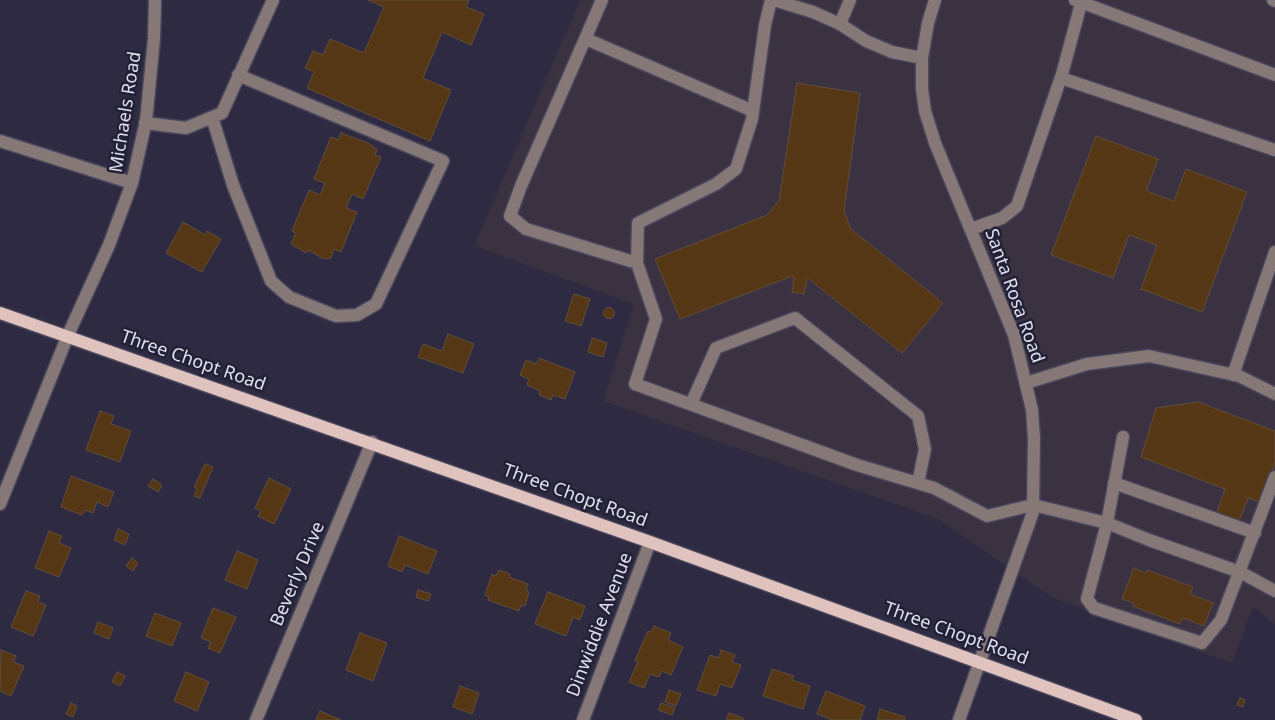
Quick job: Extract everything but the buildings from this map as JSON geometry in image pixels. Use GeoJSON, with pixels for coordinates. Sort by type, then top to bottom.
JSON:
{"type":"FeatureCollection","features":[{"type":"Feature","properties":{"kind":"main road","name":"Three Chopt Road"},"geometry":{"type":"LineString","coordinates":[[0,313],[372,442],[980,661],[1136,720]]}},
{"type":"Feature","properties":{"kind":"street","name":"Michaels Road"},"geometry":{"type":"LineString","coordinates":[[0,504],[68,336],[109,245],[132,183],[145,123],[154,39],[155,0]]}},
{"type":"Feature","properties":{"kind":"street"},"geometry":{"type":"LineString","coordinates":[[145,123],[186,128],[222,113],[272,0]]}},
{"type":"Feature","properties":{"kind":"street"},"geometry":{"type":"LineString","coordinates":[[602,0],[520,186],[510,216],[526,229],[637,263]]}},
{"type":"Feature","properties":{"kind":"street"},"geometry":{"type":"LineString","coordinates":[[922,58],[892,52],[866,41],[840,24],[813,12],[772,0],[765,25],[753,111],[736,169],[716,184],[638,223],[637,263],[656,318],[634,384],[857,465],[934,488],[987,516],[1033,505],[1107,522],[1149,540],[1240,572],[1275,591]]}},
{"type":"Feature","properties":{"kind":"street"},"geometry":{"type":"LineString","coordinates":[[840,24],[850,0]]}},
{"type":"Feature","properties":{"kind":"street","name":"Santa Rosa Road"},"geometry":{"type":"LineString","coordinates":[[935,0],[928,23],[922,58],[922,89],[925,111],[935,143],[1014,335],[1026,382],[1034,438],[1033,512],[1006,594],[959,720]]}},
{"type":"Feature","properties":{"kind":"street"},"geometry":{"type":"LineString","coordinates":[[971,229],[1002,218],[1017,206],[1061,77],[1079,1],[1275,75]]}},
{"type":"Feature","properties":{"kind":"street"},"geometry":{"type":"LineString","coordinates":[[586,39],[753,111]]}},
{"type":"Feature","properties":{"kind":"street"},"geometry":{"type":"LineString","coordinates":[[212,117],[233,185],[271,281],[289,297],[336,316],[357,315],[376,304],[443,161],[238,75]]}},
{"type":"Feature","properties":{"kind":"street"},"geometry":{"type":"LineString","coordinates":[[1061,77],[1275,150]]}},
{"type":"Feature","properties":{"kind":"street"},"geometry":{"type":"LineString","coordinates":[[0,141],[132,183]]}},
{"type":"Feature","properties":{"kind":"street"},"geometry":{"type":"LineString","coordinates":[[1233,375],[1275,252]]}},
{"type":"Feature","properties":{"kind":"street"},"geometry":{"type":"LineString","coordinates":[[691,404],[716,348],[795,318],[918,416],[925,448],[918,483]]}},
{"type":"Feature","properties":{"kind":"street"},"geometry":{"type":"LineString","coordinates":[[1026,382],[1087,364],[1149,356],[1233,375],[1275,394]]}},
{"type":"Feature","properties":{"kind":"street"},"geometry":{"type":"LineString","coordinates":[[1124,437],[1107,522],[1087,600],[1094,608],[1202,643],[1221,620],[1275,477]]}},
{"type":"Feature","properties":{"kind":"street","name":"Beverly Drive"},"geometry":{"type":"LineString","coordinates":[[256,720],[372,442]]}},
{"type":"Feature","properties":{"kind":"street"},"geometry":{"type":"LineString","coordinates":[[1114,483],[1255,533]]}},
{"type":"Feature","properties":{"kind":"street","name":"Dinwiddie Avenue"},"geometry":{"type":"LineString","coordinates":[[583,720],[650,542]]}},
{"type":"Feature","properties":{"kind":"shaded area"},"geometry":{"type":"Polygon","coordinates":[[[580,0],[1275,0],[1275,624],[1253,607],[1232,663],[1053,598],[938,519],[603,401],[634,304],[474,246],[580,0]]]}}]}
